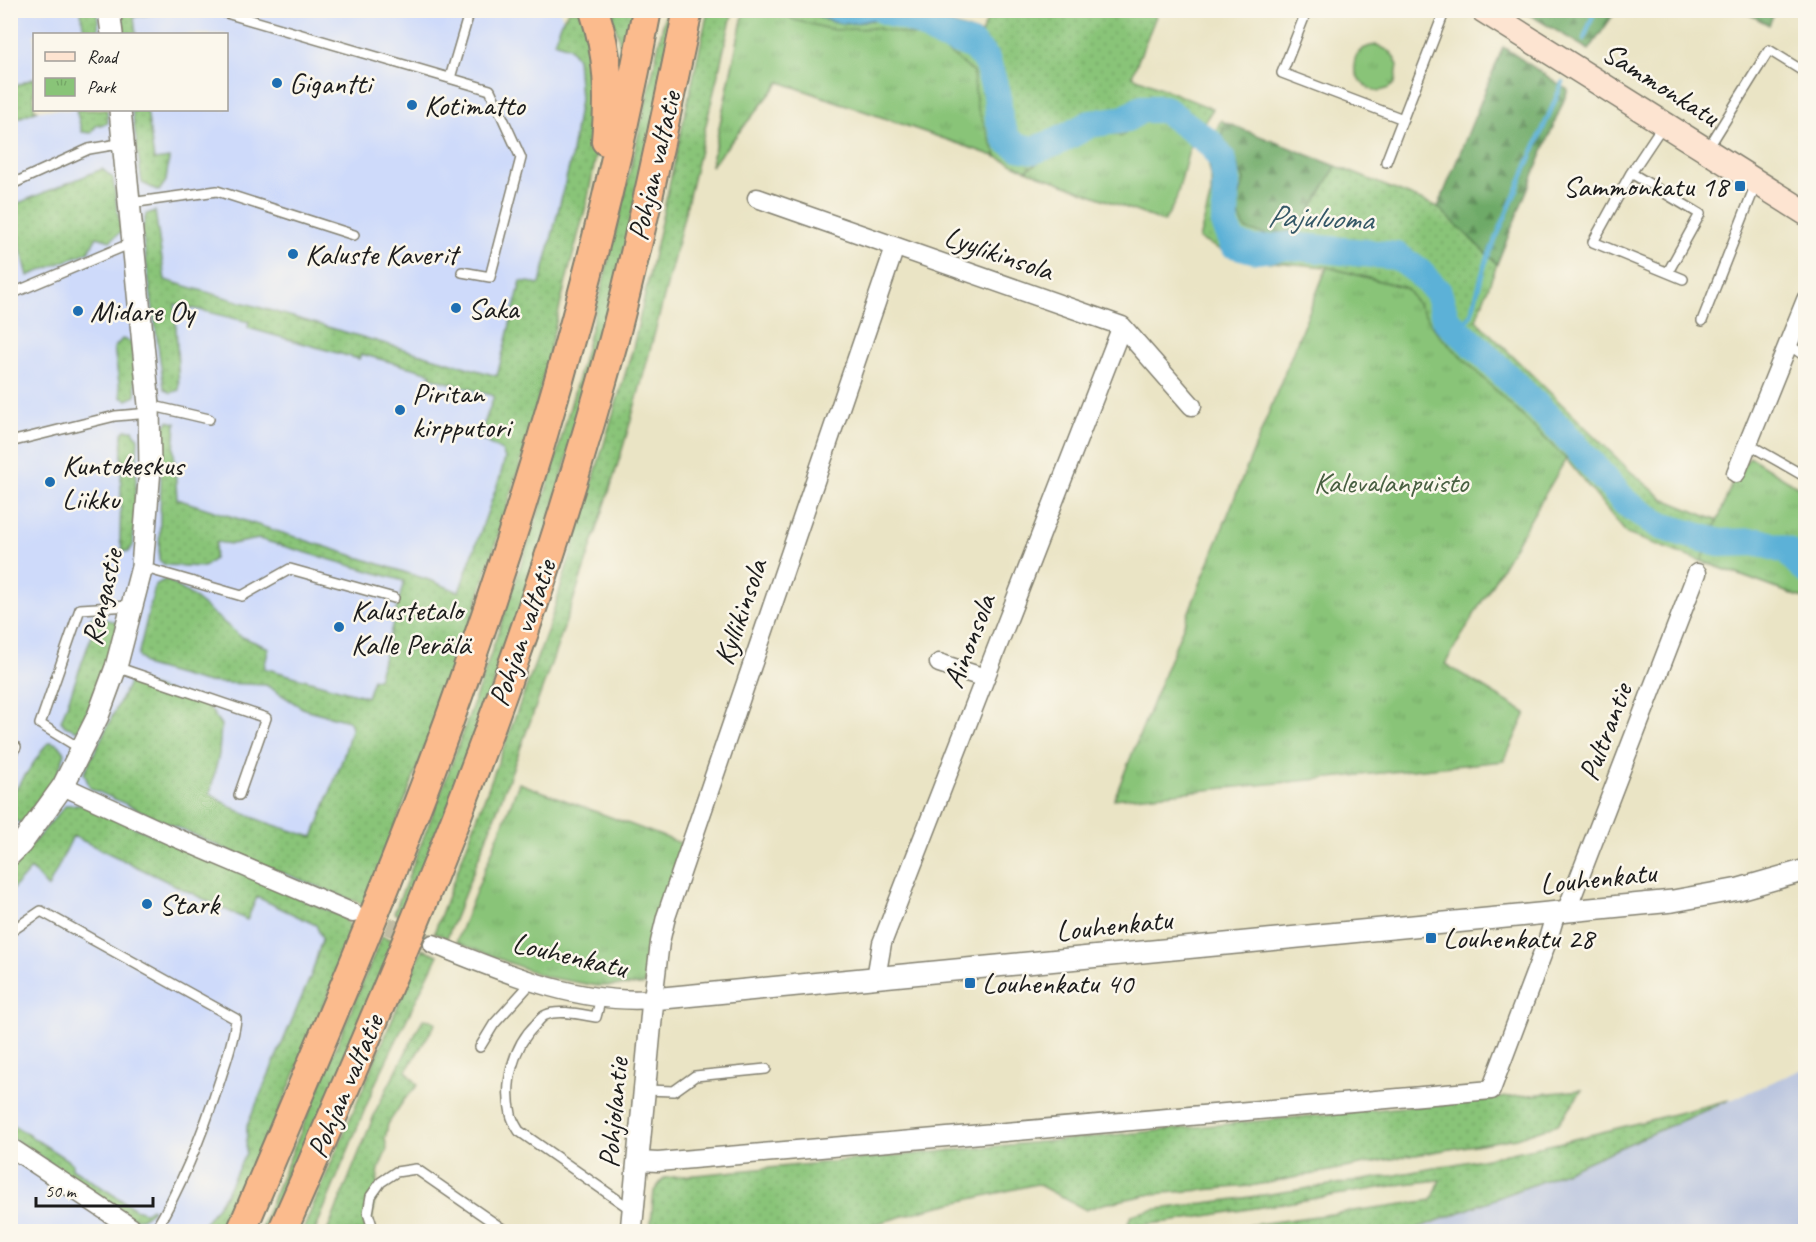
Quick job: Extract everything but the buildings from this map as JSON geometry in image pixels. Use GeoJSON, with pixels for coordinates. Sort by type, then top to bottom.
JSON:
{"type":"FeatureCollection","features":[{"type":"Feature","properties":{"kind":"highway"},"geometry":{"type":"LineString","coordinates":[[594,10],[602,33],[609,79],[607,132],[596,247]]}},
{"type":"Feature","properties":{"kind":"highway","name":"Pohjan valtatie"},"geometry":{"type":"LineString","coordinates":[[241,1232],[351,972],[448,722],[506,555],[540,449],[596,247],[647,10]]}},
{"type":"Feature","properties":{"kind":"highway","name":"Pohjan valtatie"},"geometry":{"type":"LineString","coordinates":[[282,1232],[368,1035],[480,755],[556,533],[614,340],[663,131],[688,10]]}},
{"type":"Feature","properties":{"kind":"main road","name":"Sammonkatu"},"geometry":{"type":"LineString","coordinates":[[1483,10],[1806,213]]}},
{"type":"Feature","properties":{"kind":"street"},"geometry":{"type":"LineString","coordinates":[[109,10],[112,33]]}},
{"type":"Feature","properties":{"kind":"street","name":"Rengastie"},"geometry":{"type":"LineString","coordinates":[[16,846],[63,786],[98,716],[116,667],[142,567],[150,469],[150,409],[120,111]]}},
{"type":"Feature","properties":{"kind":"street","name":"Lyylikinsola"},"geometry":{"type":"LineString","coordinates":[[757,198],[1122,326],[1192,406]]}},
{"type":"Feature","properties":{"kind":"street","name":"Kyllikinsola"},"geometry":{"type":"LineString","coordinates":[[653,999],[660,942],[666,917],[895,247]]}},
{"type":"Feature","properties":{"kind":"street"},"geometry":{"type":"LineString","coordinates":[[1736,473],[1806,300]]}},
{"type":"Feature","properties":{"kind":"street","name":"Ainonsola"},"geometry":{"type":"LineString","coordinates":[[876,978],[882,943],[1122,326]]}},
{"type":"Feature","properties":{"kind":"street","name":"Pultrantie"},"geometry":{"type":"LineString","coordinates":[[639,1161],[669,1161],[1491,1090],[1548,939],[1561,912],[1697,573]]}},
{"type":"Feature","properties":{"kind":"street"},"geometry":{"type":"LineString","coordinates":[[939,663],[985,678]]}},
{"type":"Feature","properties":{"kind":"street"},"geometry":{"type":"LineString","coordinates":[[63,786],[172,836],[353,912]]}},
{"type":"Feature","properties":{"kind":"street","name":"Louhenkatu"},"geometry":{"type":"LineString","coordinates":[[433,944],[532,982],[601,998],[626,1001],[1673,901],[1739,888],[1806,870]]}},
{"type":"Feature","properties":{"kind":"street","name":"Pohjolantie"},"geometry":{"type":"LineString","coordinates":[[633,1222],[653,999]]}},
{"type":"Feature","properties":{"kind":"street"},"geometry":{"type":"LineString","coordinates":[[10,1147],[135,1230]]}},
{"type":"Feature","properties":{"kind":"lane"},"geometry":{"type":"LineString","coordinates":[[216,10],[490,90],[521,158],[490,277],[462,272]]}},
{"type":"Feature","properties":{"kind":"lane"},"geometry":{"type":"LineString","coordinates":[[450,78],[470,10]]}},
{"type":"Feature","properties":{"kind":"lane"},"geometry":{"type":"LineString","coordinates":[[1307,10],[1282,73],[1403,118]]}},
{"type":"Feature","properties":{"kind":"lane"},"geometry":{"type":"LineString","coordinates":[[1386,162],[1445,10]]}},
{"type":"Feature","properties":{"kind":"lane"},"geometry":{"type":"LineString","coordinates":[[1707,150],[1769,50],[1806,73]]}},
{"type":"Feature","properties":{"kind":"lane"},"geometry":{"type":"LineString","coordinates":[[1665,123],[1631,173],[1593,242],[1683,279]]}},
{"type":"Feature","properties":{"kind":"lane"},"geometry":{"type":"LineString","coordinates":[[10,185],[89,149],[124,144]]}},
{"type":"Feature","properties":{"kind":"lane"},"geometry":{"type":"LineString","coordinates":[[1631,173],[1700,214],[1668,272]]}},
{"type":"Feature","properties":{"kind":"lane"},"geometry":{"type":"LineString","coordinates":[[1702,321],[1757,182]]}},
{"type":"Feature","properties":{"kind":"lane"},"geometry":{"type":"LineString","coordinates":[[130,203],[217,191],[354,235]]}},
{"type":"Feature","properties":{"kind":"lane"},"geometry":{"type":"LineString","coordinates":[[18,291],[134,242]]}},
{"type":"Feature","properties":{"kind":"lane"},"geometry":{"type":"LineString","coordinates":[[1788,344],[1806,357]]}},
{"type":"Feature","properties":{"kind":"lane"},"geometry":{"type":"LineString","coordinates":[[10,442],[150,409],[209,419]]}},
{"type":"Feature","properties":{"kind":"lane"},"geometry":{"type":"LineString","coordinates":[[1748,444],[1806,477]]}},
{"type":"Feature","properties":{"kind":"lane"},"geometry":{"type":"LineString","coordinates":[[142,567],[242,596],[290,569],[394,598]]}},
{"type":"Feature","properties":{"kind":"lane"},"geometry":{"type":"LineString","coordinates":[[82,749],[40,724],[80,609],[133,606]]}},
{"type":"Feature","properties":{"kind":"lane"},"geometry":{"type":"LineString","coordinates":[[116,667],[266,718],[239,795]]}},
{"type":"Feature","properties":{"kind":"lane"},"geometry":{"type":"LineString","coordinates":[[10,932],[42,910],[236,1019],[234,1035],[206,1124],[154,1232]]}},
{"type":"Feature","properties":{"kind":"lane"},"geometry":{"type":"LineString","coordinates":[[480,1047],[494,1024],[532,982]]}},
{"type":"Feature","properties":{"kind":"lane"},"geometry":{"type":"LineString","coordinates":[[601,998],[596,1017],[569,1012],[546,1015],[532,1027],[520,1043],[513,1063],[509,1092],[511,1115],[519,1131],[633,1222]]}},
{"type":"Feature","properties":{"kind":"lane"},"geometry":{"type":"LineString","coordinates":[[645,1090],[674,1091],[694,1076],[766,1069]]}},
{"type":"Feature","properties":{"kind":"lane"},"geometry":{"type":"LineString","coordinates":[[374,1232],[368,1213],[371,1196],[381,1182],[396,1172],[416,1169],[507,1232]]}},
{"type":"Feature","properties":{"kind":"shaded area"},"geometry":{"type":"Polygon","coordinates":[[[10,11],[560,11],[577,58],[580,99],[577,161],[500,477],[348,900],[344,917],[215,1231],[11,1231],[10,11]]]}},
{"type":"Feature","properties":{"kind":"shaded area"},"geometry":{"type":"Polygon","coordinates":[[[1805,1068],[1805,1231],[1410,1232],[1548,1179],[1805,1068]]]}},
{"type":"Feature","properties":{"kind":"green space"},"geometry":{"type":"Polygon","coordinates":[[[122,10],[157,11],[134,17],[136,33],[124,33],[122,10]]]}},
{"type":"Feature","properties":{"kind":"green space"},"geometry":{"type":"Polygon","coordinates":[[[81,11],[97,11],[99,33],[84,33],[81,11]]]}},
{"type":"Feature","properties":{"kind":"green space"},"geometry":{"type":"Polygon","coordinates":[[[569,11],[585,11],[596,53],[599,141],[587,202],[529,437],[461,654],[365,905],[250,860],[90,788],[84,773],[131,679],[208,706],[221,725],[219,754],[210,793],[246,815],[313,837],[343,758],[352,726],[348,721],[304,709],[266,685],[204,682],[147,666],[138,656],[155,585],[166,579],[191,595],[240,636],[269,648],[264,668],[367,697],[373,679],[378,679],[404,581],[259,539],[232,544],[216,542],[214,559],[204,567],[165,565],[159,560],[162,430],[168,421],[176,423],[174,450],[177,499],[432,581],[459,592],[505,458],[502,451],[479,438],[494,396],[430,377],[431,373],[361,354],[359,359],[248,328],[249,322],[175,304],[179,390],[171,393],[164,388],[142,231],[146,214],[155,211],[165,280],[497,376],[521,281],[540,284],[571,159],[580,99],[577,58],[569,47],[554,42],[563,19],[569,11]]]}},
{"type":"Feature","properties":{"kind":"green space"},"geometry":{"type":"Polygon","coordinates":[[[610,11],[637,11],[625,73],[618,35],[610,11]]]}},
{"type":"Feature","properties":{"kind":"green space"},"geometry":{"type":"Polygon","coordinates":[[[666,11],[679,11],[615,293],[531,582],[407,919],[394,913],[473,705],[552,471],[613,242],[666,11]]]}},
{"type":"Feature","properties":{"kind":"green space"},"geometry":{"type":"Polygon","coordinates":[[[708,11],[733,11],[641,384],[606,501],[564,627],[496,814],[447,938],[434,933],[548,629],[633,348],[708,11]]]}},
{"type":"Feature","properties":{"kind":"green space"},"geometry":{"type":"Polygon","coordinates":[[[744,11],[913,11],[981,34],[991,11],[1158,11],[1132,76],[1213,109],[1191,142],[1162,120],[1141,121],[1121,137],[1051,155],[1026,170],[997,157],[780,82],[711,166],[744,11]]]}},
{"type":"Feature","properties":{"kind":"green space"},"geometry":{"type":"Polygon","coordinates":[[[744,11],[780,11],[794,20],[834,30],[874,28],[931,39],[973,72],[977,107],[997,157],[780,82],[711,166],[744,11]]]}},
{"type":"Feature","properties":{"kind":"green space"},"geometry":{"type":"Polygon","coordinates":[[[1523,11],[1616,11],[1589,50],[1523,11]]]}},
{"type":"Feature","properties":{"kind":"green space"},"geometry":{"type":"Polygon","coordinates":[[[1743,11],[1775,11],[1769,25],[1743,11]]]}},
{"type":"Feature","properties":{"kind":"green space"},"geometry":{"type":"Polygon","coordinates":[[[1377,45],[1391,52],[1398,65],[1395,83],[1384,90],[1373,90],[1364,85],[1354,66],[1356,57],[1363,49],[1377,45]]]}},
{"type":"Feature","properties":{"kind":"green space"},"geometry":{"type":"Polygon","coordinates":[[[1503,47],[1568,90],[1497,264],[1438,207],[1503,47]]]}},
{"type":"Feature","properties":{"kind":"green space"},"geometry":{"type":"Polygon","coordinates":[[[33,78],[33,111],[36,111],[11,121],[11,88],[33,78]]]}},
{"type":"Feature","properties":{"kind":"green space"},"geometry":{"type":"Polygon","coordinates":[[[76,111],[107,111],[108,123],[96,126],[91,133],[82,132],[76,111]]]}},
{"type":"Feature","properties":{"kind":"green space"},"geometry":{"type":"Polygon","coordinates":[[[132,111],[147,111],[154,160],[169,158],[166,181],[159,191],[142,183],[132,111]]]}},
{"type":"Feature","properties":{"kind":"green space"},"geometry":{"type":"Polygon","coordinates":[[[1162,120],[1191,142],[1176,200],[1164,222],[1026,170],[1101,129],[1121,137],[1141,121],[1162,120]]]}},
{"type":"Feature","properties":{"kind":"green space"},"geometry":{"type":"Polygon","coordinates":[[[1221,120],[1224,122],[1222,139],[1233,155],[1244,180],[1236,209],[1300,229],[1336,166],[1438,207],[1497,264],[1476,320],[1630,471],[1664,499],[1725,524],[1805,599],[1627,534],[1566,459],[1439,335],[1405,288],[1327,267],[1239,259],[1199,239],[1211,194],[1211,176],[1206,151],[1221,120]]]}},
{"type":"Feature","properties":{"kind":"green space"},"geometry":{"type":"Polygon","coordinates":[[[1224,122],[1336,166],[1300,229],[1272,236],[1246,230],[1236,209],[1244,180],[1233,155],[1221,139],[1224,122]]]}},
{"type":"Feature","properties":{"kind":"green space"},"geometry":{"type":"Polygon","coordinates":[[[102,169],[113,178],[122,231],[110,241],[97,237],[88,252],[28,276],[15,227],[11,222],[11,206],[102,169]]]}},
{"type":"Feature","properties":{"kind":"green space","name":"Kalevalanpuisto"},"geometry":{"type":"Polygon","coordinates":[[[1327,267],[1406,288],[1439,335],[1566,459],[1445,664],[1526,713],[1504,761],[1114,799],[1327,267]]]}},
{"type":"Feature","properties":{"kind":"green space"},"geometry":{"type":"Polygon","coordinates":[[[122,339],[132,342],[136,396],[127,400],[121,397],[114,348],[122,339]]]}},
{"type":"Feature","properties":{"kind":"green space"},"geometry":{"type":"Polygon","coordinates":[[[126,430],[133,430],[138,438],[133,545],[129,552],[123,551],[120,540],[122,433],[126,430]]]}},
{"type":"Feature","properties":{"kind":"green space"},"geometry":{"type":"Polygon","coordinates":[[[1750,457],[1805,491],[1805,599],[1702,561],[1736,473],[1750,457]]]}},
{"type":"Feature","properties":{"kind":"green space"},"geometry":{"type":"Polygon","coordinates":[[[92,616],[117,622],[116,635],[102,678],[78,731],[65,726],[61,721],[95,626],[89,622],[92,616]]]}},
{"type":"Feature","properties":{"kind":"green space"},"geometry":{"type":"Polygon","coordinates":[[[51,742],[59,745],[65,753],[58,773],[23,822],[17,822],[11,818],[10,798],[45,746],[51,742]]]}},
{"type":"Feature","properties":{"kind":"green space"},"geometry":{"type":"Polygon","coordinates":[[[519,783],[683,844],[652,933],[644,985],[598,986],[546,977],[456,942],[519,783]]]}},
{"type":"Feature","properties":{"kind":"green space"},"geometry":{"type":"Polygon","coordinates":[[[66,805],[83,805],[344,917],[354,933],[229,1231],[199,1231],[225,1195],[246,1153],[247,1126],[312,973],[322,939],[316,925],[257,897],[247,920],[73,836],[48,888],[31,869],[11,891],[10,869],[66,805]]]}},
{"type":"Feature","properties":{"kind":"green space"},"geometry":{"type":"Polygon","coordinates":[[[382,936],[396,941],[273,1231],[259,1232],[382,936]]]}},
{"type":"Feature","properties":{"kind":"green space"},"geometry":{"type":"Polygon","coordinates":[[[422,949],[438,955],[376,1082],[315,1231],[302,1232],[422,949]]]}},
{"type":"Feature","properties":{"kind":"green space"},"geometry":{"type":"Polygon","coordinates":[[[423,1019],[436,1023],[406,1071],[418,1085],[404,1100],[388,1124],[385,1139],[387,1149],[379,1169],[370,1231],[327,1232],[377,1108],[423,1019]]]}},
{"type":"Feature","properties":{"kind":"green space"},"geometry":{"type":"Polygon","coordinates":[[[1582,1090],[1558,1124],[1516,1138],[1251,1186],[1152,1194],[1103,1204],[1086,1210],[1037,1184],[931,1208],[851,1231],[650,1232],[654,1191],[664,1178],[1582,1090]]]}},
{"type":"Feature","properties":{"kind":"green space"},"geometry":{"type":"Polygon","coordinates":[[[1729,1100],[1548,1179],[1410,1231],[1208,1231],[1432,1200],[1440,1180],[1175,1221],[1134,1226],[1128,1223],[1131,1215],[1150,1210],[1396,1175],[1492,1157],[1558,1143],[1729,1100]]]}},
{"type":"Feature","properties":{"kind":"green space"},"geometry":{"type":"Polygon","coordinates":[[[10,1123],[72,1163],[72,1168],[135,1209],[145,1212],[153,1209],[144,1217],[132,1218],[11,1137],[10,1123]]]}},
{"type":"Feature","properties":{"kind":"water"},"geometry":{"type":"Polygon","coordinates":[[[810,11],[874,11],[881,18],[844,24],[829,21],[810,11]]]}},
{"type":"Feature","properties":{"kind":"waterway","name":"Pajuluoma"},"geometry":{"type":"LineString","coordinates":[[884,10],[917,21],[942,36],[972,45],[986,59],[997,94],[999,119],[1007,140],[1018,147],[1034,150],[1057,142],[1090,124],[1125,119],[1142,109],[1164,109],[1210,143],[1223,161],[1226,182],[1225,225],[1233,244],[1256,250],[1289,246],[1397,256],[1419,272],[1438,292],[1446,320],[1481,351],[1564,433],[1626,503],[1661,526],[1720,543],[1760,542],[1787,551],[1806,570]]}},
{"type":"Feature","properties":{"kind":"waterway"},"geometry":{"type":"LineString","coordinates":[[1584,39],[1595,10]]}},
{"type":"Feature","properties":{"kind":"waterway"},"geometry":{"type":"LineString","coordinates":[[1459,331],[1471,315],[1485,264],[1563,82]]}},
{"type":"Feature","properties":{"kind":"tunnel"},"geometry":{"type":"LineString","coordinates":[[362,916],[433,944]]}},
{"type":"Feature","properties":{"kind":"place","name":"Gigantti"},"geometry":{"type":"Point","coordinates":[277,83]}},
{"type":"Feature","properties":{"kind":"place","name":"Kotimatto"},"geometry":{"type":"Point","coordinates":[412,105]}},
{"type":"Feature","properties":{"kind":"place","name":"Sammonkatu 18"},"geometry":{"type":"Point","coordinates":[1740,186]}},
{"type":"Feature","properties":{"kind":"place","name":"Kaluste Kaverit"},"geometry":{"type":"Point","coordinates":[293,254]}},
{"type":"Feature","properties":{"kind":"place","name":"Saka"},"geometry":{"type":"Point","coordinates":[456,308]}},
{"type":"Feature","properties":{"kind":"place","name":"Midare Oy"},"geometry":{"type":"Point","coordinates":[78,311]}},
{"type":"Feature","properties":{"kind":"place","name":"Piritan kirpputori"},"geometry":{"type":"Point","coordinates":[400,410]}},
{"type":"Feature","properties":{"kind":"place","name":"Kuntokeskus Liikku"},"geometry":{"type":"Point","coordinates":[50,482]}},
{"type":"Feature","properties":{"kind":"place","name":"Kalustetalo Kalle Perälä"},"geometry":{"type":"Point","coordinates":[339,627]}},
{"type":"Feature","properties":{"kind":"place","name":"Stark"},"geometry":{"type":"Point","coordinates":[147,904]}},
{"type":"Feature","properties":{"kind":"place","name":"Louhenkatu 28"},"geometry":{"type":"Point","coordinates":[1431,938]}},
{"type":"Feature","properties":{"kind":"place","name":"Louhenkatu 40"},"geometry":{"type":"Point","coordinates":[970,983]}}]}
